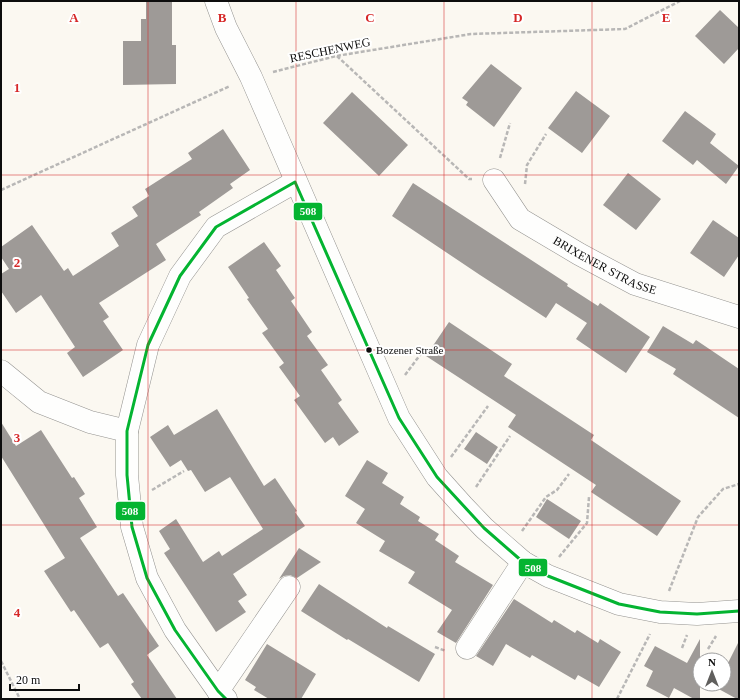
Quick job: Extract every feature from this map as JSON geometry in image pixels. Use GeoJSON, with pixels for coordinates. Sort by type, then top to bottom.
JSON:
{"type":"FeatureCollection","features":[{"type":"Feature","properties":{"kind":"street"},"geometry":{"type":"LineString","coordinates":[[216,1],[226,28],[251,77],[399,418],[437,477],[484,528],[516,556],[548,576],[619,604],[660,612],[697,614],[739,611]]}},
{"type":"Feature","properties":{"kind":"street","name":"BRIXENER STRASSE"},"geometry":{"type":"LineString","coordinates":[[494,180],[520,219],[579,254],[636,284],[739,317]]}},
{"type":"Feature","properties":{"kind":"street"},"geometry":{"type":"LineString","coordinates":[[289,587],[222,695],[175,630],[147,578],[132,527],[127,475],[127,431],[148,345],[180,276],[216,227],[296,182]]}},
{"type":"Feature","properties":{"kind":"street"},"geometry":{"type":"LineString","coordinates":[[1,372],[39,402],[90,422],[127,431]]}},
{"type":"Feature","properties":{"kind":"street"},"geometry":{"type":"LineString","coordinates":[[467,648],[516,556]]}},
{"type":"Feature","properties":{"kind":"path","name":"RESCHENWEG"},"geometry":{"type":"LineString","coordinates":[[1,190],[251,77],[336,56],[471,34],[625,28],[680,1]]}},
{"type":"Feature","properties":{"kind":"path"},"geometry":{"type":"LineString","coordinates":[[336,56],[469,179],[494,180],[510,123]]}},
{"type":"Feature","properties":{"kind":"path"},"geometry":{"type":"LineString","coordinates":[[520,219],[527,165],[546,134]]}},
{"type":"Feature","properties":{"kind":"path"},"geometry":{"type":"LineString","coordinates":[[389,396],[426,347]]}},
{"type":"Feature","properties":{"kind":"path"},"geometry":{"type":"LineString","coordinates":[[437,477],[488,406]]}},
{"type":"Feature","properties":{"kind":"path"},"geometry":{"type":"LineString","coordinates":[[463,506],[510,436]]}},
{"type":"Feature","properties":{"kind":"path"},"geometry":{"type":"LineString","coordinates":[[129,503],[184,471]]}},
{"type":"Feature","properties":{"kind":"path"},"geometry":{"type":"LineString","coordinates":[[516,556],[546,497],[557,490],[569,474]]}},
{"type":"Feature","properties":{"kind":"path"},"geometry":{"type":"LineString","coordinates":[[617,699],[660,612],[698,517],[724,489],[739,484]]}},
{"type":"Feature","properties":{"kind":"path"},"geometry":{"type":"LineString","coordinates":[[548,576],[560,555],[587,523],[589,498]]}},
{"type":"Feature","properties":{"kind":"path"},"geometry":{"type":"LineString","coordinates":[[1,661],[20,699]]}},
{"type":"Feature","properties":{"kind":"building"},"geometry":{"type":"Polygon","coordinates":[[[146,1],[172,1],[172,45],[176,45],[176,84],[123,85],[123,41],[141,41],[141,19],[146,19],[146,1]]]}},
{"type":"Feature","properties":{"kind":"building"},"geometry":{"type":"Polygon","coordinates":[[[720,10],[739,28],[739,48],[724,64],[695,36],[720,10]]]}},
{"type":"Feature","properties":{"kind":"building"},"geometry":{"type":"Polygon","coordinates":[[[491,64],[522,88],[494,127],[466,105],[468,102],[462,98],[491,64]]]}},
{"type":"Feature","properties":{"kind":"building"},"geometry":{"type":"Polygon","coordinates":[[[576,91],[610,116],[582,153],[548,128],[576,91]]]}},
{"type":"Feature","properties":{"kind":"building"},"geometry":{"type":"Polygon","coordinates":[[[352,92],[408,145],[379,176],[323,123],[352,92]]]}},
{"type":"Feature","properties":{"kind":"building"},"geometry":{"type":"Polygon","coordinates":[[[685,111],[716,134],[710,143],[739,166],[726,184],[697,160],[693,165],[662,141],[685,111]]]}},
{"type":"Feature","properties":{"kind":"building"},"geometry":{"type":"Polygon","coordinates":[[[223,129],[250,170],[230,184],[233,188],[199,212],[201,215],[156,244],[166,260],[99,303],[109,317],[103,321],[123,350],[83,377],[67,353],[75,347],[41,295],[16,313],[1,291],[1,274],[9,269],[1,257],[1,247],[32,225],[64,271],[68,268],[73,276],[119,246],[111,233],[138,216],[132,207],[149,196],[145,189],[192,159],[188,153],[223,129]]]}},
{"type":"Feature","properties":{"kind":"building"},"geometry":{"type":"Polygon","coordinates":[[[628,173],[661,199],[636,230],[603,205],[628,173]]]}},
{"type":"Feature","properties":{"kind":"building"},"geometry":{"type":"Polygon","coordinates":[[[413,183],[568,284],[567,286],[598,306],[600,303],[650,337],[626,373],[576,339],[587,323],[556,303],[546,318],[392,216],[413,183]]]}},
{"type":"Feature","properties":{"kind":"building"},"geometry":{"type":"Polygon","coordinates":[[[713,220],[739,238],[739,255],[724,277],[690,253],[713,220]]]}},
{"type":"Feature","properties":{"kind":"building"},"geometry":{"type":"Polygon","coordinates":[[[264,242],[281,266],[276,270],[295,298],[291,301],[312,332],[307,336],[328,365],[321,370],[342,400],[338,403],[359,432],[339,446],[333,437],[325,443],[294,400],[300,396],[279,367],[284,363],[262,333],[268,329],[247,299],[249,298],[228,267],[264,242]]]}},
{"type":"Feature","properties":{"kind":"building"},"geometry":{"type":"Polygon","coordinates":[[[449,322],[512,364],[504,376],[594,435],[591,440],[681,501],[657,536],[591,492],[596,485],[508,427],[516,415],[426,356],[449,322]]]}},
{"type":"Feature","properties":{"kind":"building"},"geometry":{"type":"Polygon","coordinates":[[[663,326],[693,344],[696,340],[739,369],[739,418],[673,374],[676,369],[647,352],[663,326]]]}},
{"type":"Feature","properties":{"kind":"building"},"geometry":{"type":"Polygon","coordinates":[[[217,409],[264,486],[275,478],[305,526],[233,574],[247,595],[238,601],[246,612],[216,632],[164,553],[170,549],[159,531],[176,519],[203,562],[219,551],[222,556],[263,529],[230,477],[205,492],[191,470],[188,471],[181,460],[170,467],[150,437],[168,425],[174,435],[217,409]]]}},
{"type":"Feature","properties":{"kind":"building"},"geometry":{"type":"Polygon","coordinates":[[[1,422],[16,446],[41,430],[72,478],[74,477],[85,494],[79,498],[97,527],[80,538],[118,596],[123,593],[159,646],[147,655],[177,699],[142,699],[131,684],[134,682],[108,643],[100,648],[74,610],[71,612],[44,571],[65,558],[1,456],[1,422]]]}},
{"type":"Feature","properties":{"kind":"building"},"geometry":{"type":"Polygon","coordinates":[[[476,432],[498,447],[487,464],[464,449],[476,432]]]}},
{"type":"Feature","properties":{"kind":"building"},"geometry":{"type":"Polygon","coordinates":[[[367,460],[388,473],[382,483],[404,497],[400,504],[420,517],[418,521],[439,534],[435,540],[459,556],[455,562],[493,585],[456,643],[437,632],[452,610],[408,583],[415,572],[379,551],[385,541],[356,523],[365,509],[345,496],[367,460]]]}},
{"type":"Feature","properties":{"kind":"building"},"geometry":{"type":"Polygon","coordinates":[[[547,499],[581,521],[569,539],[536,517],[547,499]]]}},
{"type":"Feature","properties":{"kind":"building"},"geometry":{"type":"Polygon","coordinates":[[[299,548],[321,562],[297,578],[290,575],[279,579],[299,548]]]}},
{"type":"Feature","properties":{"kind":"building"},"geometry":{"type":"Polygon","coordinates":[[[319,584],[387,628],[388,626],[435,654],[419,682],[301,611],[319,584]]]}},
{"type":"Feature","properties":{"kind":"building"},"geometry":{"type":"Polygon","coordinates":[[[514,599],[552,623],[554,620],[575,633],[577,630],[598,643],[600,639],[621,652],[599,687],[578,675],[575,680],[532,655],[530,658],[506,644],[493,666],[476,656],[514,599]]]}},
{"type":"Feature","properties":{"kind":"building"},"geometry":{"type":"Polygon","coordinates":[[[700,639],[700,652],[693,652],[700,639]]]}},
{"type":"Feature","properties":{"kind":"building"},"geometry":{"type":"Polygon","coordinates":[[[739,641],[739,699],[724,692],[732,692],[732,655],[739,641]]]}},
{"type":"Feature","properties":{"kind":"building"},"geometry":{"type":"Polygon","coordinates":[[[267,644],[316,674],[301,699],[269,699],[254,690],[256,687],[245,680],[267,644]]]}},
{"type":"Feature","properties":{"kind":"building"},"geometry":{"type":"Polygon","coordinates":[[[655,646],[687,663],[692,654],[692,692],[700,692],[700,699],[694,699],[674,688],[669,698],[646,686],[653,671],[644,666],[655,646]]]}},
{"type":"Feature","properties":{"kind":"transit line","name":"508"},"geometry":{"type":"LineString","coordinates":[[226,699],[218,691],[175,630],[147,578],[132,527],[127,475],[127,431],[148,345],[180,276],[216,227],[295,182],[399,418],[437,477],[484,528],[523,562],[548,576],[619,604],[660,612],[697,614],[739,611]]}},
{"type":"Feature","properties":{"kind":"place","name":"Bozener Straße"},"geometry":{"type":"Point","coordinates":[369,350]}}]}
